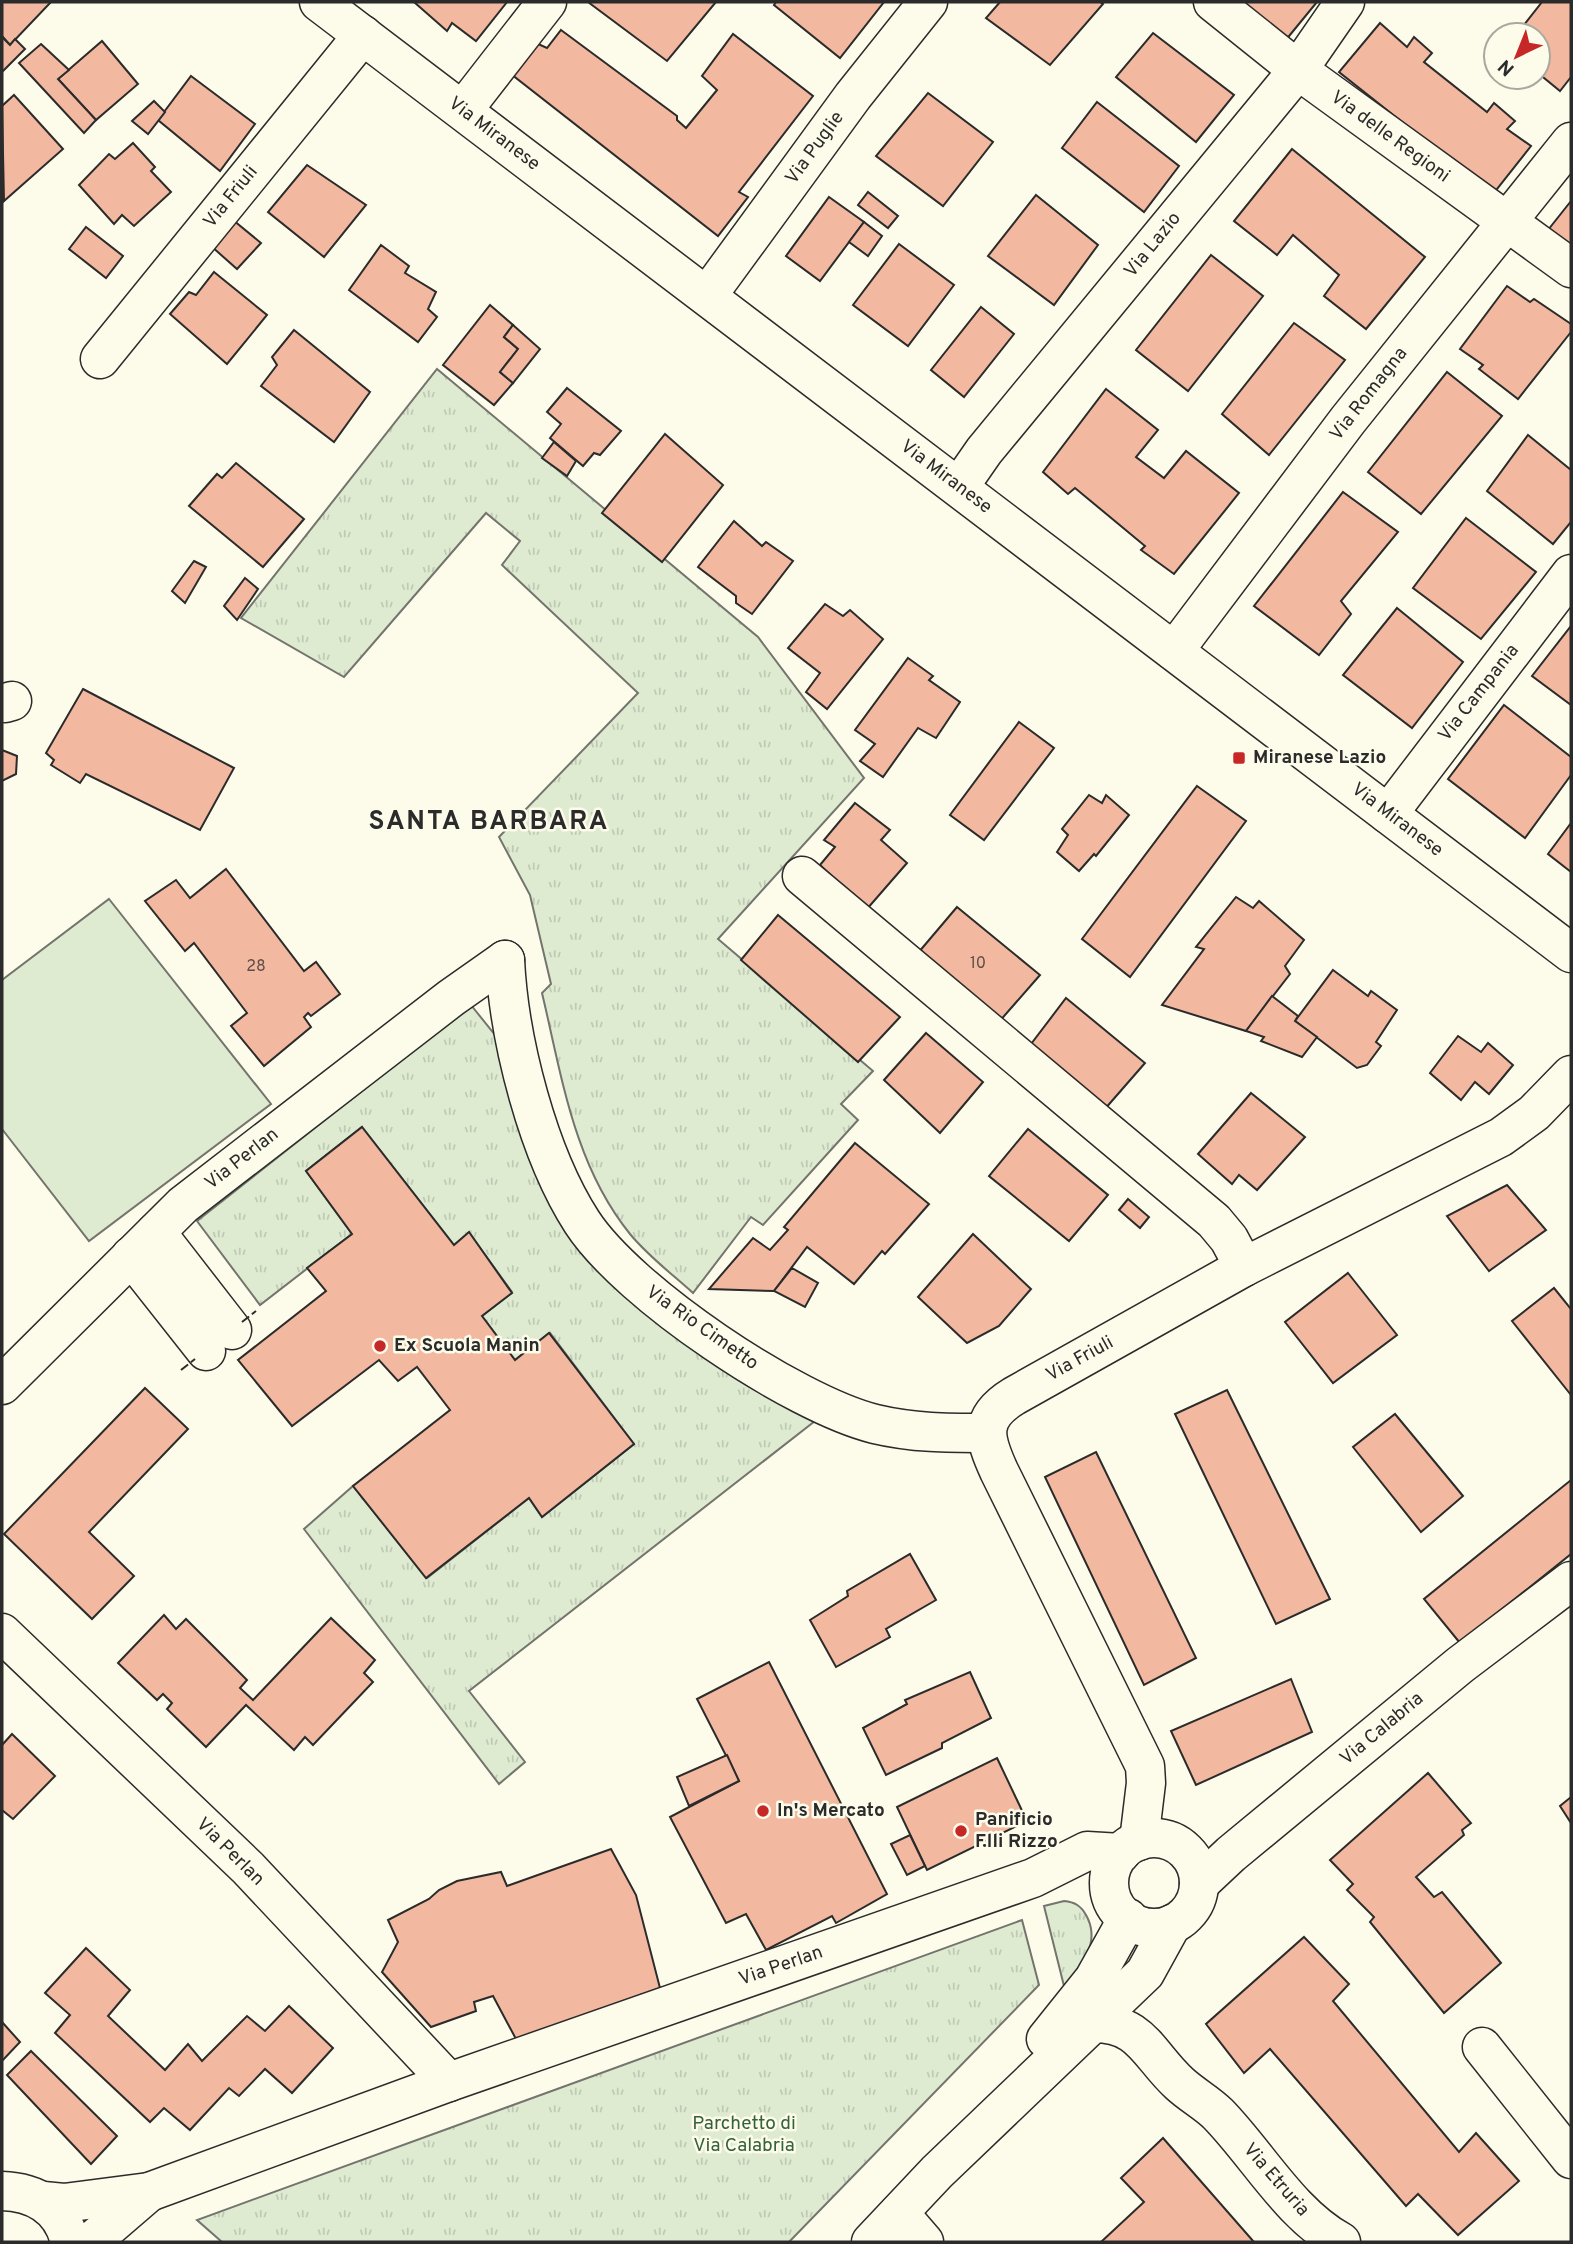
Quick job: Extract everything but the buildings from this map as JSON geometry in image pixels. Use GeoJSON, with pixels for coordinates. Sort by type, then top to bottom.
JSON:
{"type":"FeatureCollection","features":[{"type":"Feature","properties":{"kind":"street","name":"Via Miranese"},"geometry":{"type":"LineString","coordinates":[[319,2],[1571,953]]}},
{"type":"Feature","properties":{"kind":"street"},"geometry":{"type":"LineString","coordinates":[[463,110],[547,2]]}},
{"type":"Feature","properties":{"kind":"street","name":"Via Puglie"},"geometry":{"type":"LineString","coordinates":[[707,296],[853,96],[928,2]]}},
{"type":"Feature","properties":{"kind":"street","name":"Via delle Regioni"},"geometry":{"type":"LineString","coordinates":[[1213,2],[1298,69],[1571,268]]}},
{"type":"Feature","properties":{"kind":"street","name":"Via Lazio"},"geometry":{"type":"LineString","coordinates":[[959,487],[984,451],[1298,69],[1345,2]]}},
{"type":"Feature","properties":{"kind":"street","name":"Via Friuli"},"geometry":{"type":"LineString","coordinates":[[100,359],[363,35]]}},
{"type":"Feature","properties":{"kind":"street","name":"Via Romagna"},"geometry":{"type":"LineString","coordinates":[[1174,651],[1348,420],[1571,142]]}},
{"type":"Feature","properties":{"kind":"street","name":"Via Campania"},"geometry":{"type":"LineString","coordinates":[[1388,814],[1571,574]]}},
{"type":"Feature","properties":{"kind":"street"},"geometry":{"type":"LineString","coordinates":[[802,876],[1214,1221],[1230,1239],[1244,1267]]}},
{"type":"Feature","properties":{"kind":"street","name":"Via Perlan"},"geometry":{"type":"LineString","coordinates":[[2,1385],[183,1205],[451,998],[505,960]]}},
{"type":"Feature","properties":{"kind":"street","name":"Via Rio Cimetto"},"geometry":{"type":"LineString","coordinates":[[505,960],[507,995],[525,1074],[548,1155],[581,1221],[597,1243],[626,1272],[664,1305],[734,1352],[804,1395],[838,1412],[875,1424],[926,1433],[986,1433]]}},
{"type":"Feature","properties":{"kind":"street","name":"Via Friuli"},"geometry":{"type":"LineString","coordinates":[[986,1433],[990,1417],[998,1405],[1244,1267],[1500,1137],[1534,1113],[1571,1074]]}},
{"type":"Feature","properties":{"kind":"street"},"geometry":{"type":"LineString","coordinates":[[144,1244],[219,1340]]}},
{"type":"Feature","properties":{"kind":"street"},"geometry":{"type":"LineString","coordinates":[[986,1433],[987,1445],[999,1471],[1145,1766],[1146,1783],[1130,1847]]}},
{"type":"Feature","properties":{"kind":"street","name":"Via Calabria"},"geometry":{"type":"LineString","coordinates":[[871,2242],[954,2156],[1146,1973],[1172,1924],[1189,1912],[1199,1884],[1231,1854],[1460,1665],[1571,1581]]}},
{"type":"Feature","properties":{"kind":"street","name":"Via Perlan"},"geometry":{"type":"LineString","coordinates":[[2,1633],[248,1868],[449,2082]]}},
{"type":"Feature","properties":{"kind":"street"},"geometry":{"type":"LineString","coordinates":[[1130,1847],[1157,1839],[1184,1850],[1195,1866],[1199,1884]]}},
{"type":"Feature","properties":{"kind":"street","name":"Via Perlan"},"geometry":{"type":"LineString","coordinates":[[14,2192],[64,2203],[149,2192],[449,2082],[1033,1878],[1087,1851],[1130,1847]]}},
{"type":"Feature","properties":{"kind":"street","name":"Via Calabria"},"geometry":{"type":"LineString","coordinates":[[954,2156],[1094,1979],[1120,1908],[1110,1871],[1130,1847]]}},
{"type":"Feature","properties":{"kind":"street"},"geometry":{"type":"LineString","coordinates":[[1033,1878],[1120,1908],[1153,1928],[1172,1924]]}},
{"type":"Feature","properties":{"kind":"street","name":"Via Etruria"},"geometry":{"type":"LineString","coordinates":[[1146,1973],[1151,2013],[1160,2029],[1195,2073],[1217,2112],[1304,2213],[1325,2233],[1341,2242]]}},
{"type":"Feature","properties":{"kind":"street","name":"Via Etruria"},"geometry":{"type":"LineString","coordinates":[[1092,2023],[1118,2024],[1132,2031],[1179,2084],[1217,2112]]}},
{"type":"Feature","properties":{"kind":"street"},"geometry":{"type":"LineString","coordinates":[[1482,2046],[1571,2159]]}},
{"type":"Feature","properties":{"kind":"street","name":"Via Perlan"},"geometry":{"type":"LineString","coordinates":[[14,2192],[61,2219],[69,2242]]}},
{"type":"Feature","properties":{"kind":"street","name":"Via Perlan"},"geometry":{"type":"LineString","coordinates":[[91,2242],[149,2192]]}},
{"type":"Feature","properties":{"kind":"street"},"geometry":{"type":"LineString","coordinates":[[899,2213],[924,2242]]}},
{"type":"Feature","properties":{"kind":"green space"},"geometry":{"type":"Polygon","coordinates":[[[437,369],[758,637],[864,778],[718,939],[873,1071],[841,1104],[858,1120],[763,1225],[751,1217],[693,1293],[630,1234],[595,1179],[572,1119],[542,993],[551,984],[530,895],[499,837],[638,693],[502,565],[520,541],[486,513],[344,677],[241,618],[437,369]]]}},
{"type":"Feature","properties":{"kind":"green space"},"geometry":{"type":"Polygon","coordinates":[[[109,899],[271,1104],[89,1241],[2,1129],[2,980],[109,899]]]}},
{"type":"Feature","properties":{"kind":"green space"},"geometry":{"type":"Polygon","coordinates":[[[471,1005],[499,1040],[551,1205],[815,1421],[469,1691],[525,1762],[499,1784],[304,1529],[353,1486],[427,1578],[529,1498],[542,1517],[634,1444],[550,1333],[515,1360],[482,1316],[512,1292],[469,1233],[454,1245],[362,1127],[306,1171],[352,1234],[260,1305],[197,1221],[471,1005]]]}},
{"type":"Feature","properties":{"kind":"green space"},"geometry":{"type":"Polygon","coordinates":[[[1064,1901],[1074,1903],[1082,1909],[1092,1935],[1087,1954],[1065,1990],[1044,1906],[1064,1901]]]}},
{"type":"Feature","properties":{"kind":"green space","name":"Parchetto di Via Calabria"},"geometry":{"type":"Polygon","coordinates":[[[1022,1920],[1039,1985],[789,2242],[222,2242],[197,2220],[1022,1920]]]}},
{"type":"Feature","properties":{"kind":"fence"},"geometry":{"type":"LineString","coordinates":[[242,1322],[256,1311]]}},
{"type":"Feature","properties":{"kind":"fence"},"geometry":{"type":"LineString","coordinates":[[181,1370],[195,1359]]}},
{"type":"Feature","properties":{"kind":"place","name":"Miranese Lazio"},"geometry":{"type":"Point","coordinates":[1239,758]}},
{"type":"Feature","properties":{"kind":"place","name":"Ex Scuola Manin"},"geometry":{"type":"Point","coordinates":[380,1346]}},
{"type":"Feature","properties":{"kind":"place","name":"In's Mercato"},"geometry":{"type":"Point","coordinates":[763,1811]}},
{"type":"Feature","properties":{"kind":"place","name":"Panificio F.lli Rizzo"},"geometry":{"type":"Point","coordinates":[961,1831]}},
{"type":"Feature","properties":{"kind":"district","name":"SANTA BARBARA"},"geometry":{"type":"Point","coordinates":[489,822]}}]}
